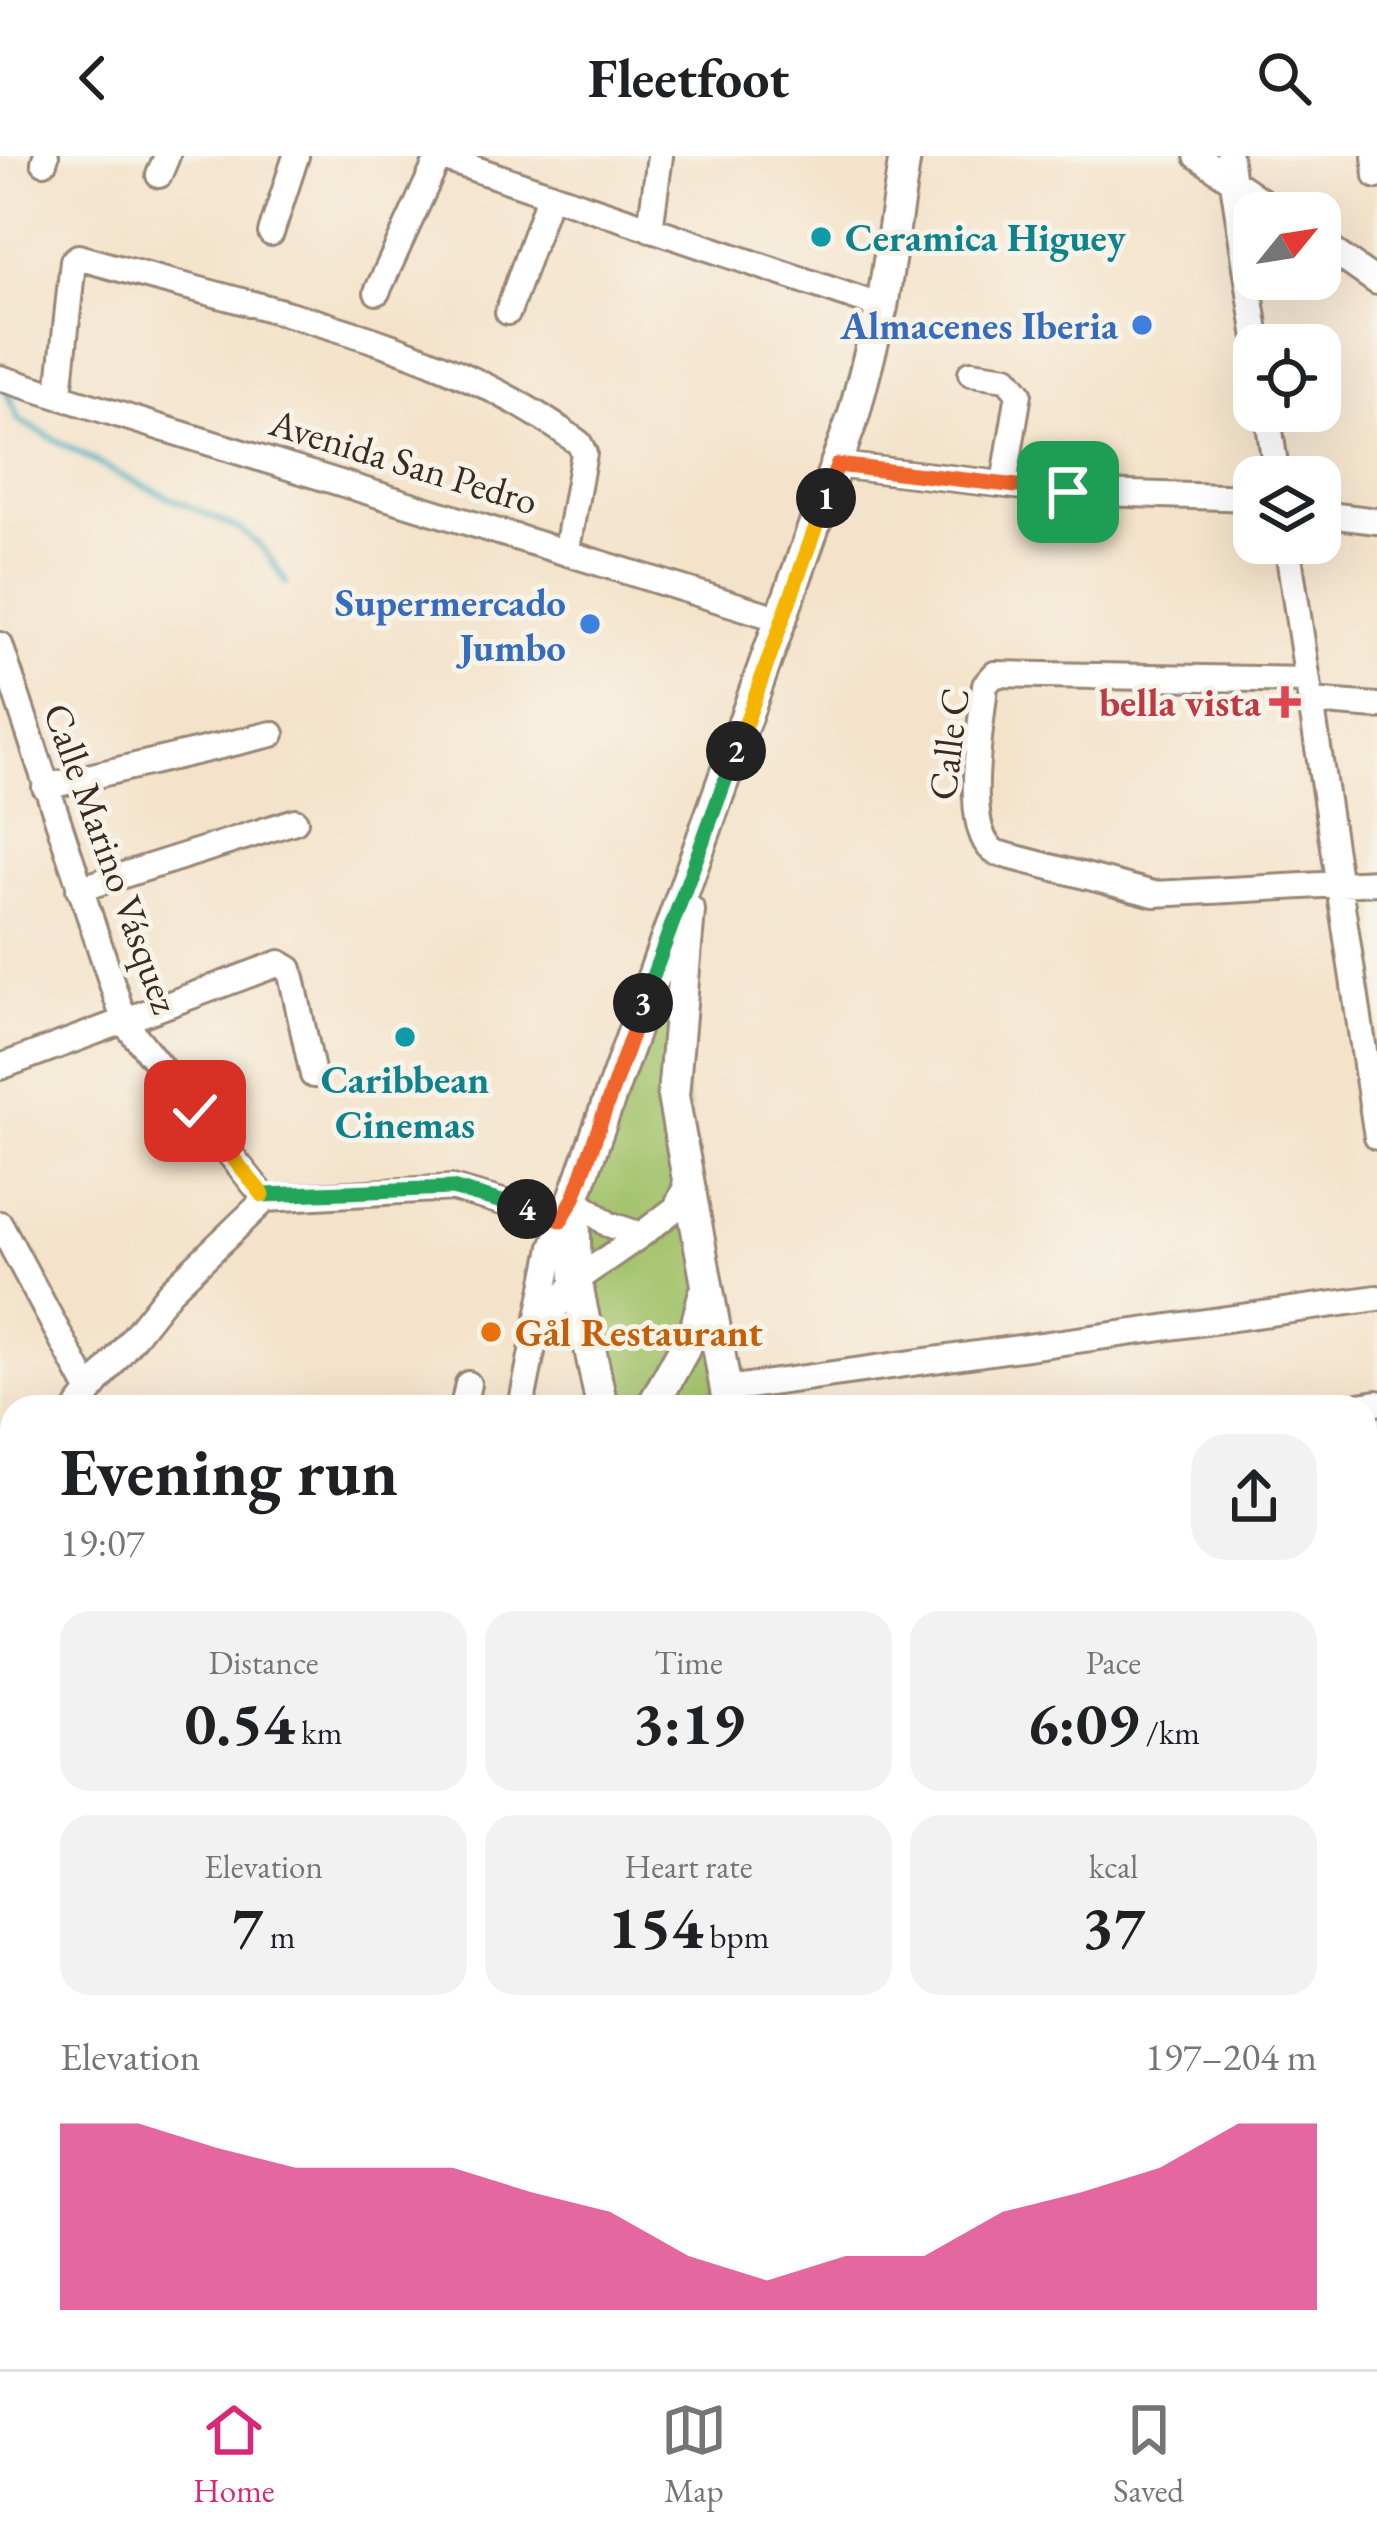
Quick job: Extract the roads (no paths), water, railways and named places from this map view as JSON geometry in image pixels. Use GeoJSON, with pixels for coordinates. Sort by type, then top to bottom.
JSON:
{"type":"FeatureCollection","features":[{"type":"Feature","properties":{"kind":"main road"},"geometry":{"type":"LineString","coordinates":[[600,1395],[576,1280],[570,1213],[837,465],[882,307],[904,156]]}},
{"type":"Feature","properties":{"kind":"main road"},"geometry":{"type":"LineString","coordinates":[[692,869],[673,1096],[727,1395]]}},
{"type":"Feature","properties":{"kind":"main road"},"geometry":{"type":"LineString","coordinates":[[617,1072],[655,1081],[673,1096]]}},
{"type":"Feature","properties":{"kind":"main road"},"geometry":{"type":"LineString","coordinates":[[659,1395],[696,1327],[707,1283]]}},
{"type":"Feature","properties":{"kind":"street"},"geometry":{"type":"LineString","coordinates":[[271,233],[296,156]]}},
{"type":"Feature","properties":{"kind":"street"},"geometry":{"type":"LineString","coordinates":[[377,292],[438,156],[882,307]]}},
{"type":"Feature","properties":{"kind":"street"},"geometry":{"type":"LineString","coordinates":[[650,229],[660,156]]}},
{"type":"Feature","properties":{"kind":"street"},"geometry":{"type":"LineString","coordinates":[[1197,156],[1232,169],[1257,192]]}},
{"type":"Feature","properties":{"kind":"street"},"geometry":{"type":"LineString","coordinates":[[1375,156],[1377,176]]}},
{"type":"Feature","properties":{"kind":"street"},"geometry":{"type":"LineString","coordinates":[[1232,169],[1255,324]]}},
{"type":"Feature","properties":{"kind":"street"},"geometry":{"type":"LineString","coordinates":[[508,312],[550,194]]}},
{"type":"Feature","properties":{"kind":"street"},"geometry":{"type":"LineString","coordinates":[[59,394],[73,261],[78,257],[430,359],[495,388],[579,443],[584,453],[567,549]]}},
{"type":"Feature","properties":{"kind":"street"},"geometry":{"type":"LineString","coordinates":[[1341,257],[1377,282]]}},
{"type":"Feature","properties":{"kind":"street"},"geometry":{"type":"LineString","coordinates":[[970,373],[1007,377],[1019,393],[1004,484]]}},
{"type":"Feature","properties":{"kind":"street","name":"Avenida San Pedro"},"geometry":{"type":"LineString","coordinates":[[8,380],[567,549],[784,620]]}},
{"type":"Feature","properties":{"kind":"street"},"geometry":{"type":"LineString","coordinates":[[837,465],[1004,484],[1233,497]]}},
{"type":"Feature","properties":{"kind":"street"},"geometry":{"type":"LineString","coordinates":[[1341,517],[1377,521]]}},
{"type":"Feature","properties":{"kind":"street"},"geometry":{"type":"LineString","coordinates":[[1290,564],[1377,1137]]}},
{"type":"Feature","properties":{"kind":"street","name":"Calle Marino Vásquez"},"geometry":{"type":"LineString","coordinates":[[0,645],[125,1023],[266,1198]]}},
{"type":"Feature","properties":{"kind":"street","name":"Calle C"},"geometry":{"type":"LineString","coordinates":[[1337,884],[1154,894],[997,854],[987,848],[975,827],[985,685],[995,674],[1309,690],[1377,706]]}},
{"type":"Feature","properties":{"kind":"street"},"geometry":{"type":"LineString","coordinates":[[45,787],[272,734]]}},
{"type":"Feature","properties":{"kind":"street"},"geometry":{"type":"LineString","coordinates":[[79,889],[295,821]]}},
{"type":"Feature","properties":{"kind":"street"},"geometry":{"type":"LineString","coordinates":[[1337,884],[1377,882]]}},
{"type":"Feature","properties":{"kind":"street"},"geometry":{"type":"LineString","coordinates":[[0,1067],[280,963],[290,969],[314,1075]]}},
{"type":"Feature","properties":{"kind":"street"},"geometry":{"type":"LineString","coordinates":[[533,1350],[576,1280],[676,1208],[689,1180]]}},
{"type":"Feature","properties":{"kind":"street"},"geometry":{"type":"LineString","coordinates":[[87,1395],[195,1264],[266,1198],[452,1188],[570,1213],[641,1235]]}},
{"type":"Feature","properties":{"kind":"street"},"geometry":{"type":"LineString","coordinates":[[524,1395],[570,1213]]}},
{"type":"Feature","properties":{"kind":"street"},"geometry":{"type":"LineString","coordinates":[[0,1224],[82,1395]]}},
{"type":"Feature","properties":{"kind":"street"},"geometry":{"type":"LineString","coordinates":[[747,1395],[1377,1298]]}},
{"type":"Feature","properties":{"kind":"waterway"},"geometry":{"type":"LineString","coordinates":[[4,385],[19,420],[120,475],[241,530],[264,549],[286,583]]}},
{"type":"Feature","properties":{"kind":"place","name":"Ceramica Higuey"},"geometry":{"type":"Point","coordinates":[821,237]}},
{"type":"Feature","properties":{"kind":"place","name":"Almacenes Iberia"},"geometry":{"type":"Point","coordinates":[1142,325]}},
{"type":"Feature","properties":{"kind":"place","name":"Supermercado Jumbo"},"geometry":{"type":"Point","coordinates":[590,624]}},
{"type":"Feature","properties":{"kind":"place","name":"bella vista"},"geometry":{"type":"Point","coordinates":[1285,702]}},
{"type":"Feature","properties":{"kind":"place","name":"Caribbean Cinemas"},"geometry":{"type":"Point","coordinates":[405,1037]}},
{"type":"Feature","properties":{"kind":"place","name":"Gål Restaurant"},"geometry":{"type":"Point","coordinates":[491,1332]}}]}
